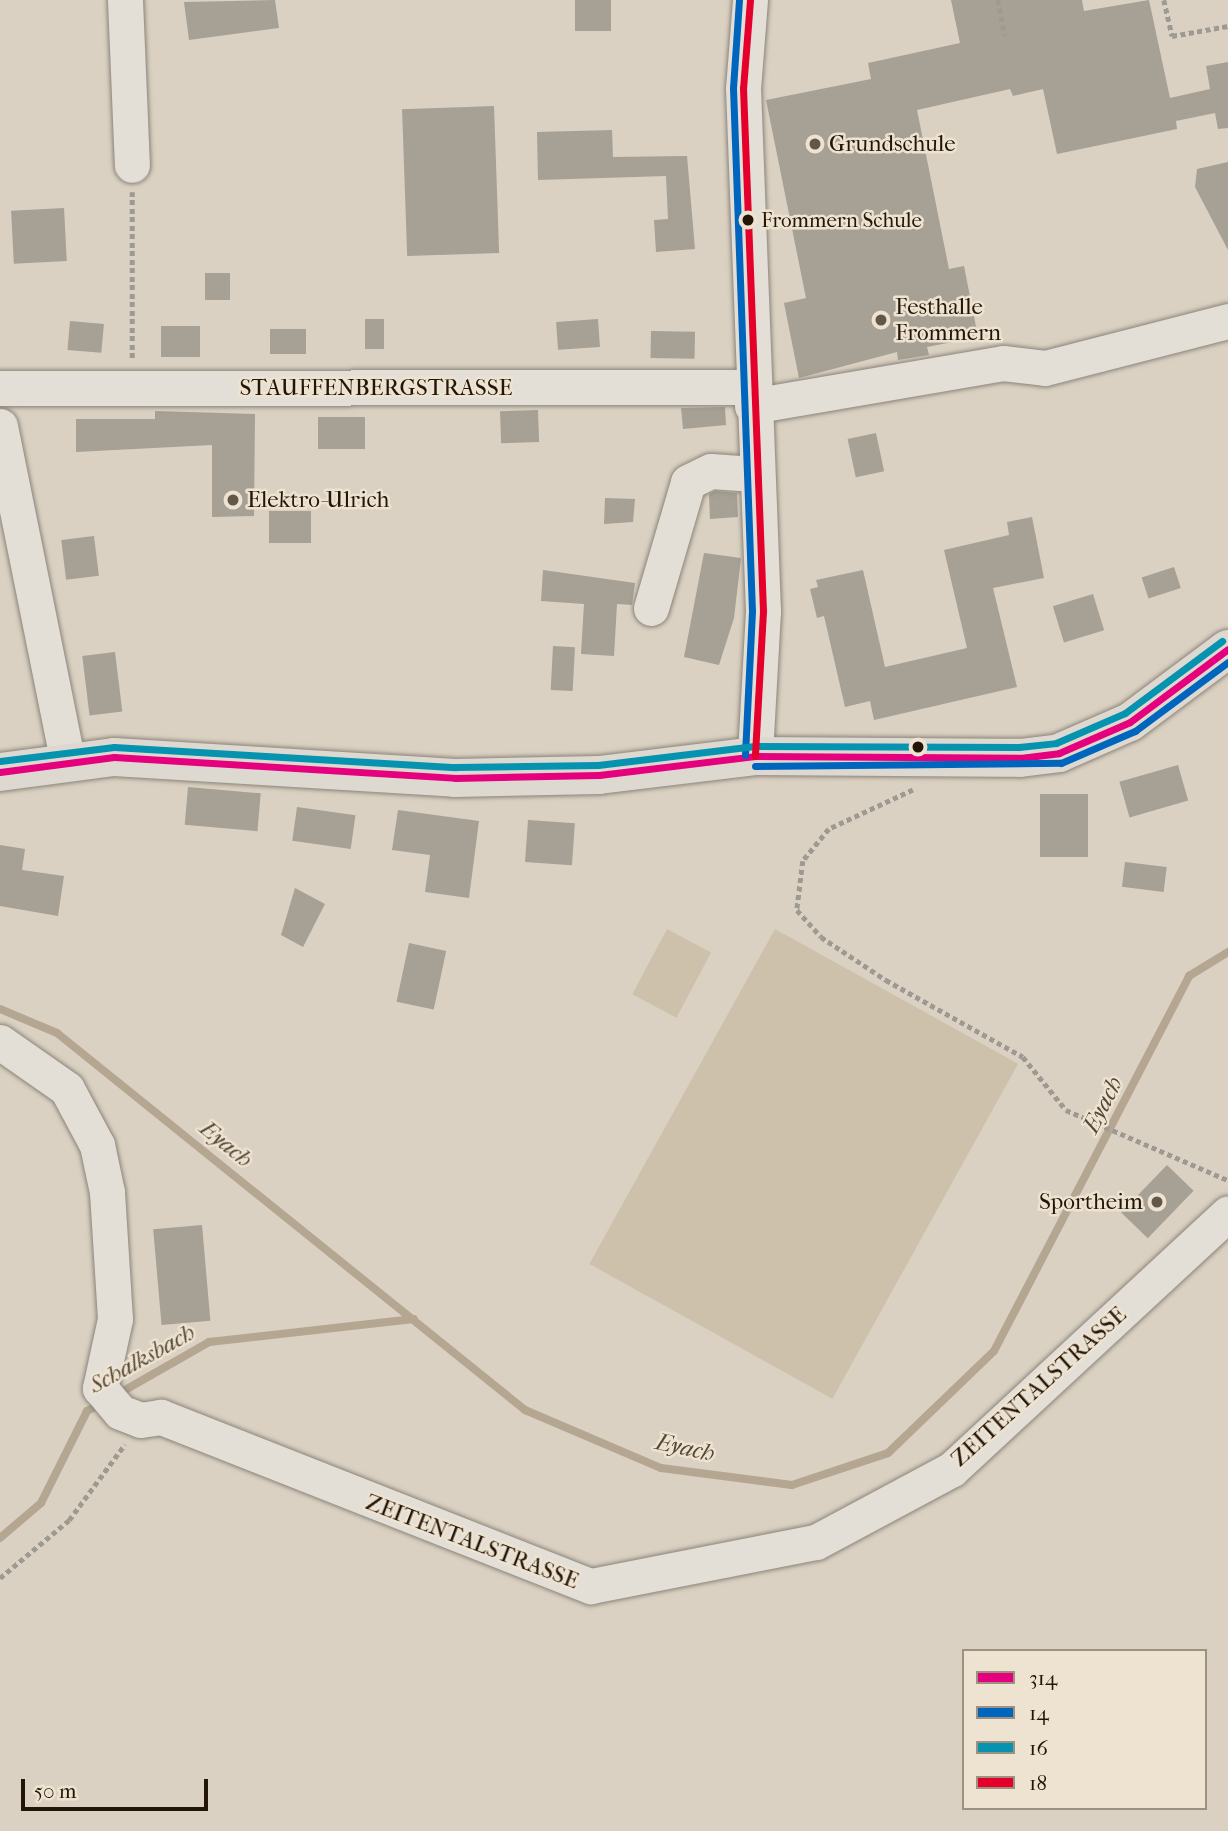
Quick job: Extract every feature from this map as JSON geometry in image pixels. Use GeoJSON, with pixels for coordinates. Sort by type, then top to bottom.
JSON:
{"type":"FeatureCollection","features":[{"type":"Feature","properties":{"kind":"main road"},"geometry":{"type":"LineString","coordinates":[[0,772],[67,759],[163,757],[455,778],[599,775],[755,756],[1020,758],[1059,753],[1130,722],[1228,649]]}},
{"type":"Feature","properties":{"kind":"street"},"geometry":{"type":"LineString","coordinates":[[125,0],[132,164]]}},
{"type":"Feature","properties":{"kind":"street"},"geometry":{"type":"LineString","coordinates":[[750,0],[743,88],[754,474],[763,611],[755,756]]}},
{"type":"Feature","properties":{"kind":"street","name":"STAUFFENBERGSTRASSE"},"geometry":{"type":"LineString","coordinates":[[0,388],[752,396],[1003,363],[1045,368],[1228,321]]}},
{"type":"Feature","properties":{"kind":"street"},"geometry":{"type":"LineString","coordinates":[[2,437],[67,759]]}},
{"type":"Feature","properties":{"kind":"street"},"geometry":{"type":"LineString","coordinates":[[652,608],[688,482],[711,471],[754,474]]}},
{"type":"Feature","properties":{"kind":"street"},"geometry":{"type":"LineString","coordinates":[[0,1042],[67,1089],[97,1144],[107,1192],[121,1407]]}},
{"type":"Feature","properties":{"kind":"street","name":"ZEITENTALSTRASSE"},"geometry":{"type":"LineString","coordinates":[[121,1407],[161,1417],[591,1586],[816,1542],[951,1469],[1228,1213]]}},
{"type":"Feature","properties":{"kind":"path"},"geometry":{"type":"LineString","coordinates":[[998,0],[1005,35]]}},
{"type":"Feature","properties":{"kind":"path"},"geometry":{"type":"LineString","coordinates":[[1164,0],[1172,36],[1228,26]]}},
{"type":"Feature","properties":{"kind":"path"},"geometry":{"type":"LineString","coordinates":[[132,164],[132,390]]}},
{"type":"Feature","properties":{"kind":"path"},"geometry":{"type":"LineString","coordinates":[[919,788],[830,829],[803,861],[797,910],[821,937],[886,980],[1023,1057],[1066,1110],[1228,1180]]}},
{"type":"Feature","properties":{"kind":"path"},"geometry":{"type":"LineString","coordinates":[[0,1578],[69,1520],[121,1407]]}},
{"type":"Feature","properties":{"kind":"shaded area"},"geometry":{"type":"Polygon","coordinates":[[[667,929],[711,952],[676,1018],[632,994],[667,929]]]}},
{"type":"Feature","properties":{"kind":"shaded area"},"geometry":{"type":"Polygon","coordinates":[[[775,929],[1018,1064],[832,1399],[589,1264],[775,929]]]}},
{"type":"Feature","properties":{"kind":"building"},"geometry":{"type":"Polygon","coordinates":[[[275,0],[279,28],[189,40],[184,2],[275,0]]]}},
{"type":"Feature","properties":{"kind":"building"},"geometry":{"type":"Polygon","coordinates":[[[575,0],[611,0],[611,31],[575,31],[575,0]]]}},
{"type":"Feature","properties":{"kind":"building"},"geometry":{"type":"Polygon","coordinates":[[[951,0],[1082,0],[1084,11],[1149,0],[1170,98],[1210,89],[1206,66],[1228,62],[1228,128],[1218,129],[1215,113],[1176,121],[1177,129],[1057,154],[1043,89],[1013,96],[1010,89],[917,110],[949,269],[964,266],[978,337],[927,347],[929,355],[898,360],[897,352],[799,378],[784,303],[806,298],[766,100],[871,79],[868,63],[960,43],[951,0]]]}},
{"type":"Feature","properties":{"kind":"building"},"geometry":{"type":"Polygon","coordinates":[[[494,106],[499,253],[407,256],[402,109],[494,106]]]}},
{"type":"Feature","properties":{"kind":"building"},"geometry":{"type":"Polygon","coordinates":[[[612,130],[613,157],[687,156],[695,249],[656,252],[654,220],[668,219],[666,176],[538,180],[537,132],[612,130]]]}},
{"type":"Feature","properties":{"kind":"building"},"geometry":{"type":"Polygon","coordinates":[[[1228,162],[1228,250],[1195,187],[1197,169],[1228,162]]]}},
{"type":"Feature","properties":{"kind":"building"},"geometry":{"type":"Polygon","coordinates":[[[64,208],[67,261],[14,264],[11,211],[64,208]]]}},
{"type":"Feature","properties":{"kind":"building"},"geometry":{"type":"Polygon","coordinates":[[[205,273],[230,273],[230,300],[205,300],[205,273]]]}},
{"type":"Feature","properties":{"kind":"building"},"geometry":{"type":"Polygon","coordinates":[[[365,319],[384,319],[384,349],[365,349],[365,319]]]}},
{"type":"Feature","properties":{"kind":"building"},"geometry":{"type":"Polygon","coordinates":[[[598,319],[600,347],[558,350],[556,322],[598,319]]]}},
{"type":"Feature","properties":{"kind":"building"},"geometry":{"type":"Polygon","coordinates":[[[70,321],[104,324],[101,353],[67,350],[70,321]]]}},
{"type":"Feature","properties":{"kind":"building"},"geometry":{"type":"Polygon","coordinates":[[[161,326],[200,326],[200,357],[161,357],[161,326]]]}},
{"type":"Feature","properties":{"kind":"building"},"geometry":{"type":"Polygon","coordinates":[[[270,329],[306,329],[306,354],[270,354],[270,329]]]}},
{"type":"Feature","properties":{"kind":"building"},"geometry":{"type":"Polygon","coordinates":[[[651,331],[695,332],[695,359],[651,358],[651,331]]]}},
{"type":"Feature","properties":{"kind":"building"},"geometry":{"type":"Polygon","coordinates":[[[725,407],[726,425],[683,429],[681,408],[725,407]]]}},
{"type":"Feature","properties":{"kind":"building"},"geometry":{"type":"Polygon","coordinates":[[[538,410],[539,442],[501,443],[500,411],[538,410]]]}},
{"type":"Feature","properties":{"kind":"building"},"geometry":{"type":"Polygon","coordinates":[[[155,411],[255,414],[254,516],[212,517],[212,445],[76,452],[76,419],[155,419],[155,411]]]}},
{"type":"Feature","properties":{"kind":"building"},"geometry":{"type":"Polygon","coordinates":[[[318,417],[365,417],[365,449],[318,449],[318,417]]]}},
{"type":"Feature","properties":{"kind":"building"},"geometry":{"type":"Polygon","coordinates":[[[876,433],[884,471],[856,477],[848,439],[876,433]]]}},
{"type":"Feature","properties":{"kind":"building"},"geometry":{"type":"Polygon","coordinates":[[[715,491],[737,493],[738,517],[710,519],[709,494],[715,491]]]}},
{"type":"Feature","properties":{"kind":"building"},"geometry":{"type":"Polygon","coordinates":[[[605,498],[635,499],[633,522],[604,524],[605,498]]]}},
{"type":"Feature","properties":{"kind":"building"},"geometry":{"type":"Polygon","coordinates":[[[269,511],[311,511],[311,543],[269,543],[269,511]]]}},
{"type":"Feature","properties":{"kind":"building"},"geometry":{"type":"Polygon","coordinates":[[[1032,517],[1044,578],[993,588],[1017,687],[874,720],[870,701],[845,707],[824,616],[817,618],[810,589],[818,587],[816,580],[863,570],[885,667],[967,648],[944,550],[1009,535],[1007,522],[1032,517]]]}},
{"type":"Feature","properties":{"kind":"building"},"geometry":{"type":"Polygon","coordinates":[[[94,536],[99,576],[66,580],[61,540],[94,536]]]}},
{"type":"Feature","properties":{"kind":"building"},"geometry":{"type":"Polygon","coordinates":[[[704,553],[741,558],[734,618],[719,665],[684,657],[704,553]]]}},
{"type":"Feature","properties":{"kind":"building"},"geometry":{"type":"Polygon","coordinates":[[[1174,567],[1181,588],[1148,598],[1142,578],[1174,567]]]}},
{"type":"Feature","properties":{"kind":"building"},"geometry":{"type":"Polygon","coordinates":[[[543,570],[635,583],[632,605],[617,604],[614,656],[581,654],[584,604],[541,601],[543,570]]]}},
{"type":"Feature","properties":{"kind":"building"},"geometry":{"type":"Polygon","coordinates":[[[1093,594],[1104,630],[1064,643],[1053,606],[1093,594]]]}},
{"type":"Feature","properties":{"kind":"building"},"geometry":{"type":"Polygon","coordinates":[[[553,646],[575,647],[573,691],[551,690],[553,646]]]}},
{"type":"Feature","properties":{"kind":"building"},"geometry":{"type":"Polygon","coordinates":[[[115,652],[122,712],[90,716],[82,656],[115,652]]]}},
{"type":"Feature","properties":{"kind":"building"},"geometry":{"type":"Polygon","coordinates":[[[1178,765],[1188,801],[1130,817],[1119,782],[1178,765]]]}},
{"type":"Feature","properties":{"kind":"building"},"geometry":{"type":"Polygon","coordinates":[[[188,787],[261,793],[257,831],[185,825],[188,787]]]}},
{"type":"Feature","properties":{"kind":"building"},"geometry":{"type":"Polygon","coordinates":[[[1040,794],[1088,794],[1088,857],[1040,857],[1040,794]]]}},
{"type":"Feature","properties":{"kind":"building"},"geometry":{"type":"Polygon","coordinates":[[[297,807],[355,815],[351,849],[292,841],[297,807]]]}},
{"type":"Feature","properties":{"kind":"building"},"geometry":{"type":"Polygon","coordinates":[[[398,810],[479,821],[469,898],[425,892],[430,855],[392,850],[398,810]]]}},
{"type":"Feature","properties":{"kind":"building"},"geometry":{"type":"Polygon","coordinates":[[[528,820],[575,823],[572,865],[525,862],[528,820]]]}},
{"type":"Feature","properties":{"kind":"building"},"geometry":{"type":"Polygon","coordinates":[[[0,845],[25,849],[22,870],[64,876],[58,916],[0,906],[0,845]]]}},
{"type":"Feature","properties":{"kind":"building"},"geometry":{"type":"Polygon","coordinates":[[[1125,862],[1167,867],[1164,892],[1122,887],[1125,862]]]}},
{"type":"Feature","properties":{"kind":"building"},"geometry":{"type":"Polygon","coordinates":[[[295,888],[325,904],[303,947],[281,935],[295,888]]]}},
{"type":"Feature","properties":{"kind":"building"},"geometry":{"type":"Polygon","coordinates":[[[409,943],[446,951],[434,1010],[397,1002],[409,943]]]}},
{"type":"Feature","properties":{"kind":"building","name":"Sportheim"},"geometry":{"type":"Polygon","coordinates":[[[1167,1165],[1194,1191],[1148,1238],[1121,1212],[1167,1165]]]}},
{"type":"Feature","properties":{"kind":"building"},"geometry":{"type":"Polygon","coordinates":[[[202,1225],[210,1321],[162,1325],[153,1229],[202,1225]]]}},
{"type":"Feature","properties":{"kind":"waterway","name":"Eyach"},"geometry":{"type":"LineString","coordinates":[[0,1009],[57,1033],[525,1410],[661,1468],[792,1485],[888,1453],[994,1351],[1189,976],[1228,952]]}},
{"type":"Feature","properties":{"kind":"waterway","name":"Schalksbach"},"geometry":{"type":"LineString","coordinates":[[118,1394],[209,1342],[414,1319]]}},
{"type":"Feature","properties":{"kind":"waterway","name":"Schalksbach"},"geometry":{"type":"LineString","coordinates":[[0,1538],[41,1503],[87,1411],[101,1404]]}},
{"type":"Feature","properties":{"kind":"transit line","name":"14"},"geometry":{"type":"LineString","coordinates":[[739,0],[733,88],[752,611],[745,755]]}},
{"type":"Feature","properties":{"kind":"transit line","name":"18"},"geometry":{"type":"LineString","coordinates":[[750,0],[743,88],[763,611],[755,756]]}},
{"type":"Feature","properties":{"kind":"transit line","name":"16"},"geometry":{"type":"LineString","coordinates":[[0,761],[114,747],[455,767],[598,765],[755,746],[1019,747],[1056,743],[1125,713],[1222,641]]}},
{"type":"Feature","properties":{"kind":"transit line","name":"314"},"geometry":{"type":"LineString","coordinates":[[0,772],[114,757],[455,778],[599,775],[755,756],[1020,758],[1059,753],[1130,722],[1228,649]]}},
{"type":"Feature","properties":{"kind":"transit line","name":"14"},"geometry":{"type":"LineString","coordinates":[[755,766],[1061,763],[1135,731],[1228,662]]}},
{"type":"Feature","properties":{"kind":"place","name":"Grundschule"},"geometry":{"type":"Point","coordinates":[815,144]}},
{"type":"Feature","properties":{"kind":"place","name":"Frommern Schule"},"geometry":{"type":"Point","coordinates":[748,220]}},
{"type":"Feature","properties":{"kind":"place","name":"Festhalle Frommern"},"geometry":{"type":"Point","coordinates":[881,320]}},
{"type":"Feature","properties":{"kind":"place","name":"Elektro-Ulrich"},"geometry":{"type":"Point","coordinates":[233,500]}},
{"type":"Feature","properties":{"kind":"place","name":"Sportheim"},"geometry":{"type":"Point","coordinates":[1157,1202]}}]}
